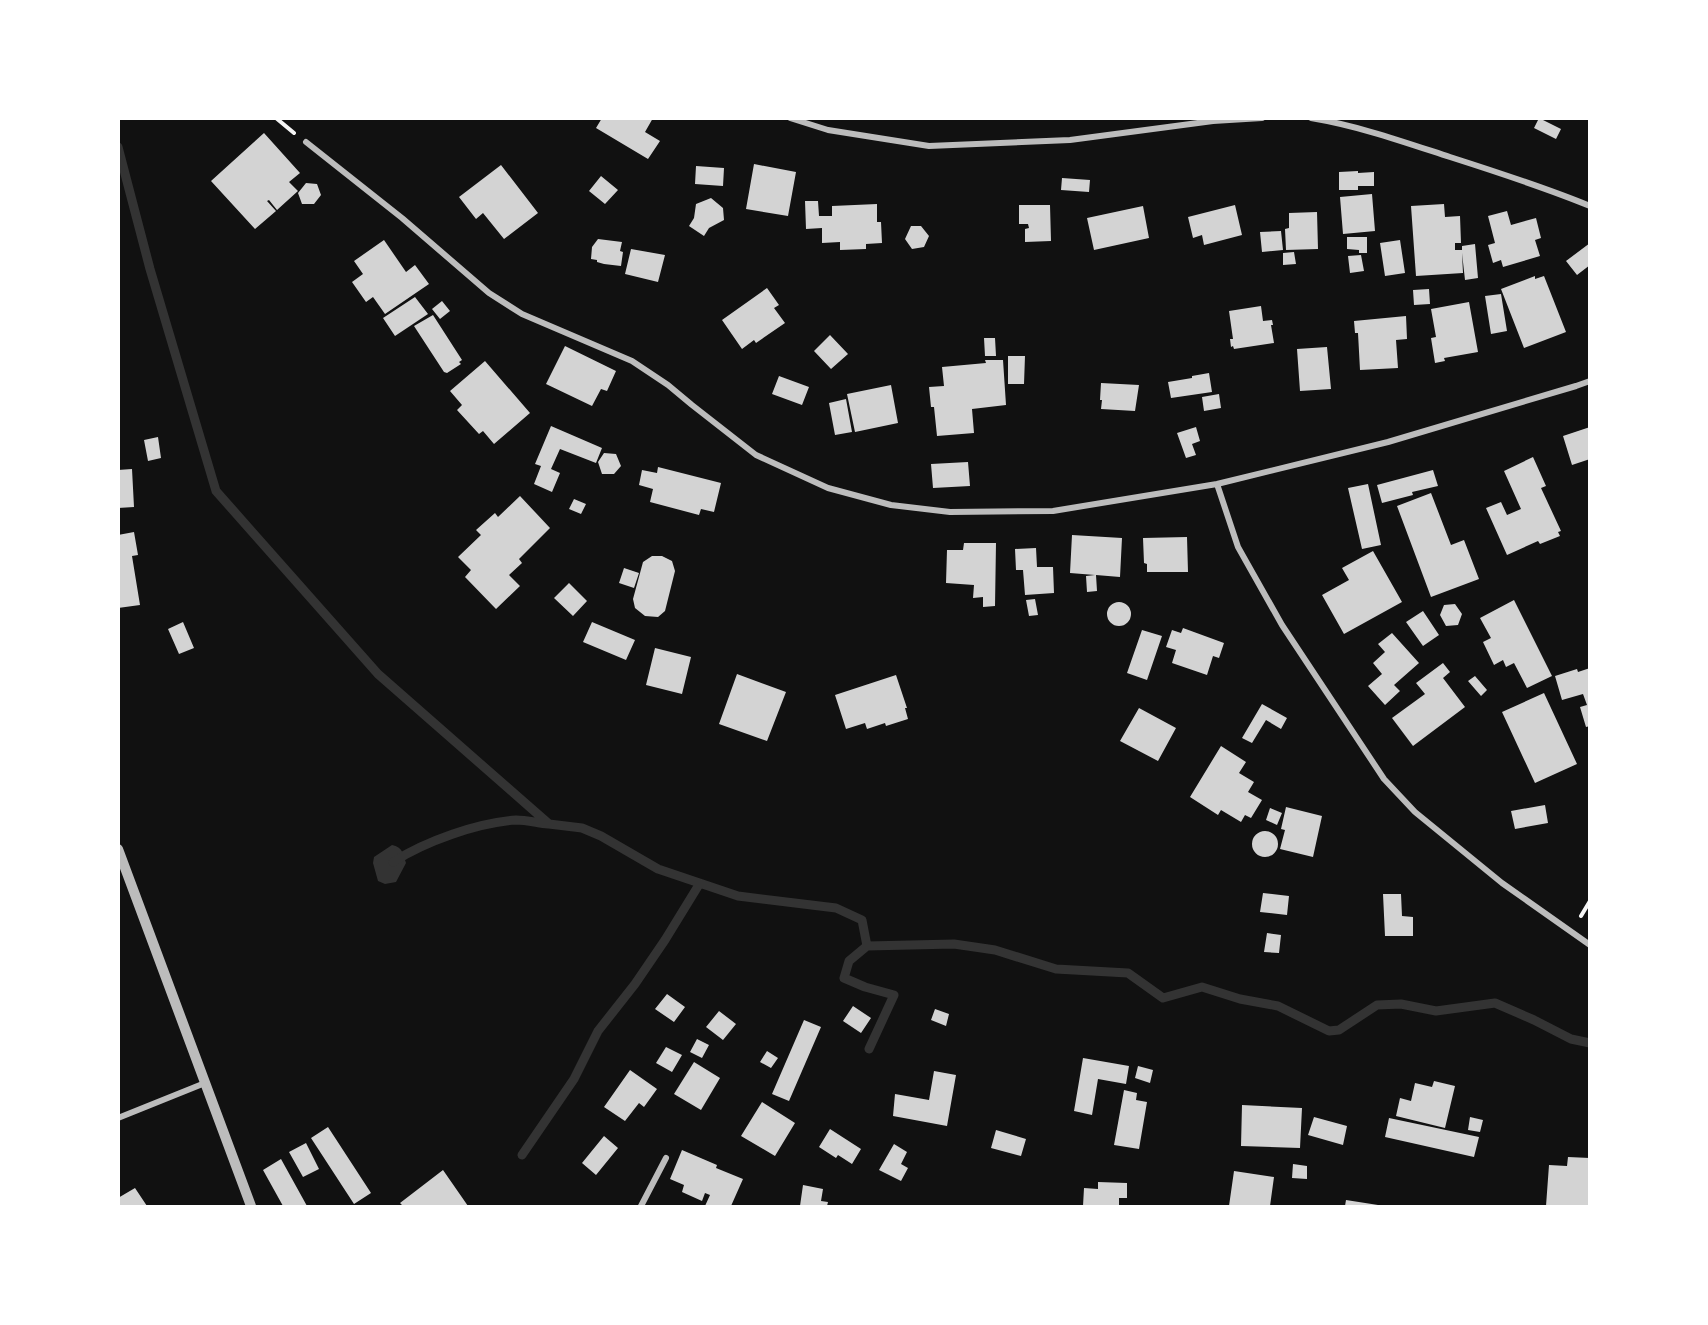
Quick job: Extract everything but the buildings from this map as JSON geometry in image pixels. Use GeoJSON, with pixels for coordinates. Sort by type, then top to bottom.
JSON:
{"type":"FeatureCollection","features":[{"type":"Feature","properties":{"kind":"street"},"geometry":{"type":"LineString","coordinates":[[790,118],[828,130],[929,146],[1070,140],[1213,120],[1262,118]]}},
{"type":"Feature","properties":{"kind":"street"},"geometry":{"type":"LineString","coordinates":[[1311,118],[1344,124],[1435,152],[1550,189],[1590,206]]}},
{"type":"Feature","properties":{"kind":"street"},"geometry":{"type":"LineString","coordinates":[[306,142],[402,218],[489,293],[522,314],[632,361],[668,384],[756,454],[828,488],[891,505],[950,512],[1053,511],[1217,484],[1388,442],[1590,381]]}},
{"type":"Feature","properties":{"kind":"street"},"geometry":{"type":"LineString","coordinates":[[1217,484],[1238,547],[1281,625],[1384,779],[1415,812],[1502,883],[1590,945]]}},
{"type":"Feature","properties":{"kind":"street"},"geometry":{"type":"LineString","coordinates":[[118,849],[251,1206]]}},
{"type":"Feature","properties":{"kind":"street"},"geometry":{"type":"LineString","coordinates":[[118,1118],[205,1083]]}},
{"type":"Feature","properties":{"kind":"street"},"geometry":{"type":"LineString","coordinates":[[641,1206],[666,1158]]}},
{"type":"Feature","properties":{"kind":"shaded area"},"geometry":{"type":"Polygon","coordinates":[[[392,845],[400,849],[406,863],[396,882],[385,884],[378,881],[373,863],[374,857],[392,845]]]}},
{"type":"Feature","properties":{"kind":"waterway"},"geometry":{"type":"LineString","coordinates":[[118,147],[150,269],[216,491],[378,674],[549,824],[582,828],[601,836],[658,869],[738,896],[836,908],[862,920],[867,946],[954,944],[995,950],[1056,969],[1128,973],[1163,998],[1202,987],[1240,999],[1278,1006],[1329,1031],[1339,1030],[1377,1005],[1401,1004],[1436,1011],[1495,1003],[1571,1039],[1590,1043]]}},
{"type":"Feature","properties":{"kind":"waterway"},"geometry":{"type":"LineString","coordinates":[[393,862],[436,840],[485,825],[516,820],[548,824]]}},
{"type":"Feature","properties":{"kind":"waterway"},"geometry":{"type":"LineString","coordinates":[[522,1155],[574,1079],[598,1031],[635,984],[700,883]]}},
{"type":"Feature","properties":{"kind":"waterway"},"geometry":{"type":"LineString","coordinates":[[867,946],[849,961],[844,978],[894,995],[869,1049]]}}]}
